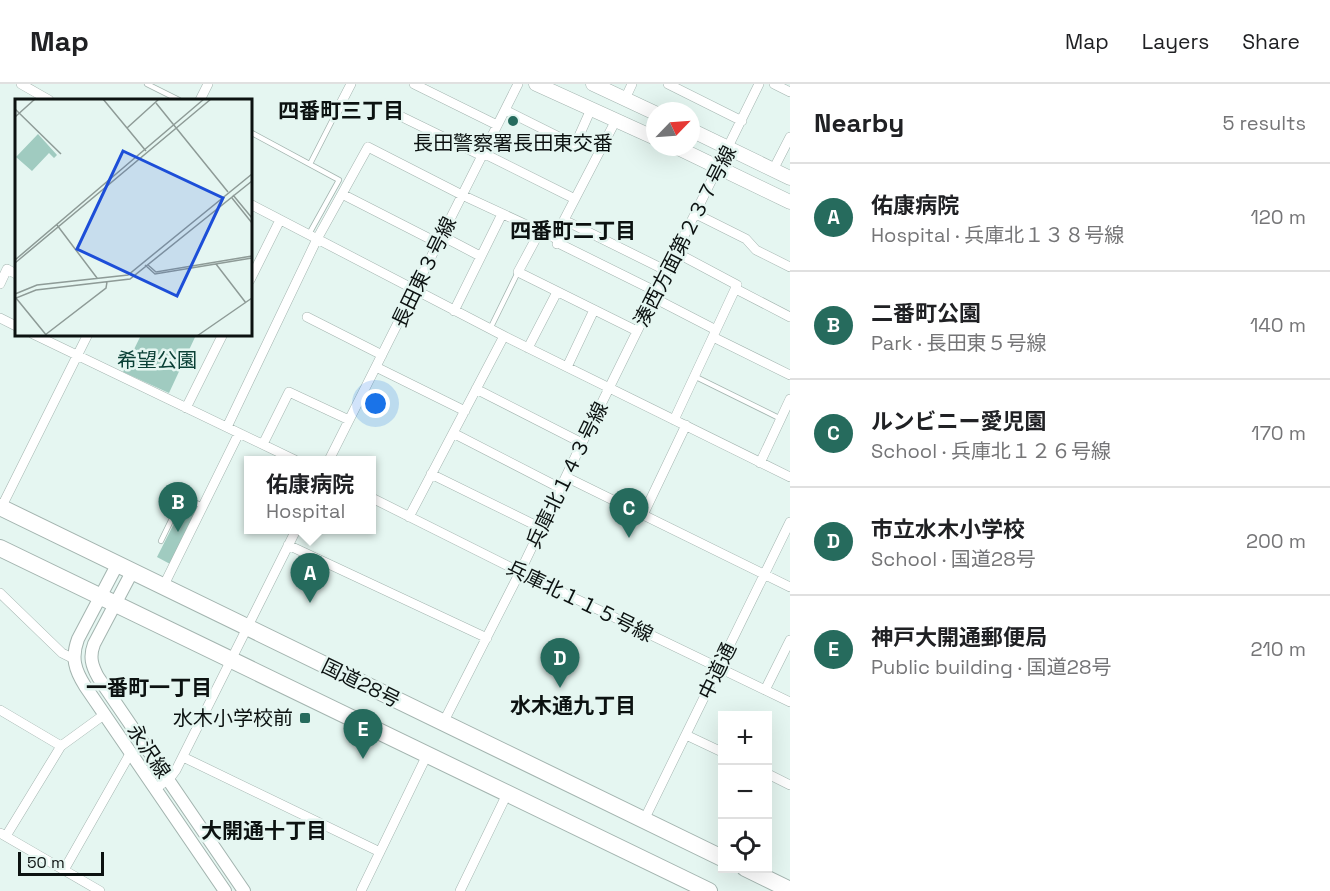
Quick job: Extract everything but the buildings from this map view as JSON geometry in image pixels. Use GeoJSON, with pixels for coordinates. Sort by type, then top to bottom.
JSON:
{"type":"FeatureCollection","features":[{"type":"Feature","properties":{"kind":"highway","name":"国道28号"},"geometry":{"type":"LineString","coordinates":[[0,508],[718,856]]}},
{"type":"Feature","properties":{"kind":"highway","name":"国道28号"},"geometry":{"type":"LineString","coordinates":[[0,548],[709,891]]}},
{"type":"Feature","properties":{"kind":"highway"},"geometry":{"type":"LineString","coordinates":[[755,873],[790,890]]}},
{"type":"Feature","properties":{"kind":"main road"},"geometry":{"type":"LineString","coordinates":[[536,84],[646,134]]}},
{"type":"Feature","properties":{"kind":"main road"},"geometry":{"type":"LineString","coordinates":[[593,84],[646,109]]}},
{"type":"Feature","properties":{"kind":"main road"},"geometry":{"type":"LineString","coordinates":[[700,134],[790,178]]}},
{"type":"Feature","properties":{"kind":"main road"},"geometry":{"type":"LineString","coordinates":[[696,156],[790,202]]}},
{"type":"Feature","properties":{"kind":"street"},"geometry":{"type":"LineString","coordinates":[[21,84],[47,99]]}},
{"type":"Feature","properties":{"kind":"street"},"geometry":{"type":"LineString","coordinates":[[200,99],[208,84]]}},
{"type":"Feature","properties":{"kind":"street"},"geometry":{"type":"LineString","coordinates":[[336,113],[351,84]]}},
{"type":"Feature","properties":{"kind":"street"},"geometry":{"type":"LineString","coordinates":[[414,84],[497,125]]}},
{"type":"Feature","properties":{"kind":"street","name":"長田東３号線"},"geometry":{"type":"LineString","coordinates":[[331,456],[518,84]]}},
{"type":"Feature","properties":{"kind":"street"},"geometry":{"type":"LineString","coordinates":[[625,99],[632,84]]}},
{"type":"Feature","properties":{"kind":"street"},"geometry":{"type":"LineString","coordinates":[[668,84],[742,121]]}},
{"type":"Feature","properties":{"kind":"street","name":"湊西方面第２３７号線"},"geometry":{"type":"LineString","coordinates":[[609,388],[729,148],[758,84]]}},
{"type":"Feature","properties":{"kind":"street"},"geometry":{"type":"LineString","coordinates":[[774,84],[790,92]]}},
{"type":"Feature","properties":{"kind":"street"},"geometry":{"type":"LineString","coordinates":[[505,110],[575,145],[591,109]]}},
{"type":"Feature","properties":{"kind":"street"},"geometry":{"type":"LineString","coordinates":[[396,114],[489,156],[575,199]]}},
{"type":"Feature","properties":{"kind":"street"},"geometry":{"type":"LineString","coordinates":[[616,120],[564,220],[667,271]]}},
{"type":"Feature","properties":{"kind":"street"},"geometry":{"type":"LineString","coordinates":[[773,170],[790,137]]}},
{"type":"Feature","properties":{"kind":"street"},"geometry":{"type":"LineString","coordinates":[[227,427],[313,236],[342,194],[368,147],[462,195],[540,231],[557,243],[655,295],[715,333],[790,375]]}},
{"type":"Feature","properties":{"kind":"street"},"geometry":{"type":"LineString","coordinates":[[342,194],[480,256]]}},
{"type":"Feature","properties":{"kind":"street"},"geometry":{"type":"LineString","coordinates":[[252,205],[454,311],[790,477]]}},
{"type":"Feature","properties":{"kind":"street"},"geometry":{"type":"LineString","coordinates":[[454,311],[502,214]]}},
{"type":"Feature","properties":{"kind":"street"},"geometry":{"type":"LineString","coordinates":[[696,214],[746,239],[756,250],[790,267]]}},
{"type":"Feature","properties":{"kind":"street"},"geometry":{"type":"LineString","coordinates":[[252,275],[280,219]]}},
{"type":"Feature","properties":{"kind":"street"},"geometry":{"type":"LineString","coordinates":[[557,243],[568,222]]}},
{"type":"Feature","properties":{"kind":"street"},"geometry":{"type":"LineString","coordinates":[[540,231],[518,272],[637,331]]}},
{"type":"Feature","properties":{"kind":"street"},"geometry":{"type":"LineString","coordinates":[[674,420],[737,285],[677,253]]}},
{"type":"Feature","properties":{"kind":"street"},"geometry":{"type":"LineString","coordinates":[[0,284],[8,269],[15,273]]}},
{"type":"Feature","properties":{"kind":"street"},"geometry":{"type":"LineString","coordinates":[[736,289],[790,317]]}},
{"type":"Feature","properties":{"kind":"street"},"geometry":{"type":"LineString","coordinates":[[528,348],[557,292]]}},
{"type":"Feature","properties":{"kind":"street"},"geometry":{"type":"LineString","coordinates":[[567,367],[594,310]]}},
{"type":"Feature","properties":{"kind":"street"},"geometry":{"type":"LineString","coordinates":[[307,317],[382,355]]}},
{"type":"Feature","properties":{"kind":"street"},"geometry":{"type":"LineString","coordinates":[[0,318],[15,326]]}},
{"type":"Feature","properties":{"kind":"street"},"geometry":{"type":"LineString","coordinates":[[37,336],[287,456]]}},
{"type":"Feature","properties":{"kind":"street"},"geometry":{"type":"LineString","coordinates":[[0,508],[87,336]]}},
{"type":"Feature","properties":{"kind":"street"},"geometry":{"type":"LineString","coordinates":[[186,408],[222,336]]}},
{"type":"Feature","properties":{"kind":"street"},"geometry":{"type":"LineString","coordinates":[[409,516],[504,336]]}},
{"type":"Feature","properties":{"kind":"street"},"geometry":{"type":"LineString","coordinates":[[376,367],[465,411]]}},
{"type":"Feature","properties":{"kind":"street","name":"兵庫北１４３号線"},"geometry":{"type":"LineString","coordinates":[[443,723],[520,572],[609,388]]}},
{"type":"Feature","properties":{"kind":"street"},"geometry":{"type":"LineString","coordinates":[[476,389],[582,442]]}},
{"type":"Feature","properties":{"kind":"street"},"geometry":{"type":"LineString","coordinates":[[262,444],[289,392],[349,420]]}},
{"type":"Feature","properties":{"kind":"street"},"geometry":{"type":"LineString","coordinates":[[760,463],[790,399]]}},
{"type":"Feature","properties":{"kind":"street"},"geometry":{"type":"LineString","coordinates":[[642,515],[686,425]]}},
{"type":"Feature","properties":{"kind":"street"},"geometry":{"type":"LineString","coordinates":[[163,588],[239,433]]}},
{"type":"Feature","properties":{"kind":"street"},"geometry":{"type":"LineString","coordinates":[[453,433],[560,488]]}},
{"type":"Feature","properties":{"kind":"street"},"geometry":{"type":"LineString","coordinates":[[431,474],[541,528]]}},
{"type":"Feature","properties":{"kind":"street"},"geometry":{"type":"LineString","coordinates":[[566,477],[790,587]]}},
{"type":"Feature","properties":{"kind":"street","name":"兵庫北１１５号線"},"geometry":{"type":"LineString","coordinates":[[376,500],[790,702]]}},
{"type":"Feature","properties":{"kind":"street","name":"中道通"},"geometry":{"type":"LineString","coordinates":[[644,820],[790,522]]}},
{"type":"Feature","properties":{"kind":"street"},"geometry":{"type":"LineString","coordinates":[[155,789],[175,772],[294,534]]}},
{"type":"Feature","properties":{"kind":"street"},"geometry":{"type":"LineString","coordinates":[[288,545],[487,638]]}},
{"type":"Feature","properties":{"kind":"street","name":"永沢線"},"geometry":{"type":"LineString","coordinates":[[124,568],[107,600],[78,639],[74,659],[78,673],[225,891]]}},
{"type":"Feature","properties":{"kind":"street","name":"永沢線"},"geometry":{"type":"LineString","coordinates":[[0,593],[62,653],[74,659]]}},
{"type":"Feature","properties":{"kind":"street","name":"永沢線"},"geometry":{"type":"LineString","coordinates":[[107,600],[91,654],[92,664],[98,677],[244,891]]}},
{"type":"Feature","properties":{"kind":"street"},"geometry":{"type":"LineString","coordinates":[[765,690],[790,640]]}},
{"type":"Feature","properties":{"kind":"street"},"geometry":{"type":"LineString","coordinates":[[0,710],[61,746]]}},
{"type":"Feature","properties":{"kind":"street"},"geometry":{"type":"LineString","coordinates":[[100,891],[3,835],[61,746],[105,714]]}},
{"type":"Feature","properties":{"kind":"street"},"geometry":{"type":"LineString","coordinates":[[686,735],[718,750]]}},
{"type":"Feature","properties":{"kind":"street"},"geometry":{"type":"LineString","coordinates":[[64,870],[131,752]]}},
{"type":"Feature","properties":{"kind":"street"},"geometry":{"type":"LineString","coordinates":[[361,891],[427,755]]}},
{"type":"Feature","properties":{"kind":"street"},"geometry":{"type":"LineString","coordinates":[[183,757],[380,852]]}},
{"type":"Feature","properties":{"kind":"street"},"geometry":{"type":"LineString","coordinates":[[772,776],[790,785]]}},
{"type":"Feature","properties":{"kind":"street"},"geometry":{"type":"LineString","coordinates":[[460,891],[507,794]]}},
{"type":"Feature","properties":{"kind":"lane"},"geometry":{"type":"LineString","coordinates":[[147,84],[176,99]]}},
{"type":"Feature","properties":{"kind":"lane"},"geometry":{"type":"LineString","coordinates":[[310,164],[336,113]]}},
{"type":"Feature","properties":{"kind":"lane"},"geometry":{"type":"LineString","coordinates":[[252,133],[339,180],[313,236]]}},
{"type":"Feature","properties":{"kind":"lane"},"geometry":{"type":"LineString","coordinates":[[490,329],[518,272]]}},
{"type":"Feature","properties":{"kind":"lane"},"geometry":{"type":"LineString","coordinates":[[694,376],[781,418]]}},
{"type":"Feature","properties":{"kind":"lane"},"geometry":{"type":"LineString","coordinates":[[161,541],[183,496],[203,506]]}},
{"type":"Feature","properties":{"kind":"green space","name":"希望公園"},"geometry":{"type":"Polygon","coordinates":[[[141,336],[196,336],[169,393],[123,372],[141,336]]]}},
{"type":"Feature","properties":{"kind":"green space"},"geometry":{"type":"Polygon","coordinates":[[[186,500],[199,507],[170,564],[157,557],[186,500]]]}},
{"type":"Feature","properties":{"kind":"place","name":"長田警察署長田東交番"},"geometry":{"type":"Point","coordinates":[513,121]}},
{"type":"Feature","properties":{"kind":"place","name":"二番町公園"},"geometry":{"type":"Point","coordinates":[178,532]}},
{"type":"Feature","properties":{"kind":"place","name":"ルンビニー愛児園"},"geometry":{"type":"Point","coordinates":[629,538]}},
{"type":"Feature","properties":{"kind":"place","name":"佑康病院"},"geometry":{"type":"Point","coordinates":[310,603]}},
{"type":"Feature","properties":{"kind":"place","name":"市立水木小学校"},"geometry":{"type":"Point","coordinates":[560,688]}},
{"type":"Feature","properties":{"kind":"place","name":"水木小学校前"},"geometry":{"type":"Point","coordinates":[305,718]}},
{"type":"Feature","properties":{"kind":"place","name":"神戸大開通郵便局"},"geometry":{"type":"Point","coordinates":[363,759]}},
{"type":"Feature","properties":{"kind":"district","name":"四番町三丁目"},"geometry":{"type":"Point","coordinates":[341,111]}},
{"type":"Feature","properties":{"kind":"district","name":"四番町二丁目"},"geometry":{"type":"Point","coordinates":[573,231]}},
{"type":"Feature","properties":{"kind":"district","name":"一番町一丁目"},"geometry":{"type":"Point","coordinates":[149,688]}},
{"type":"Feature","properties":{"kind":"district","name":"水木通九丁目"},"geometry":{"type":"Point","coordinates":[573,706]}},
{"type":"Feature","properties":{"kind":"district","name":"大開通十丁目"},"geometry":{"type":"Point","coordinates":[264,831]}}]}
